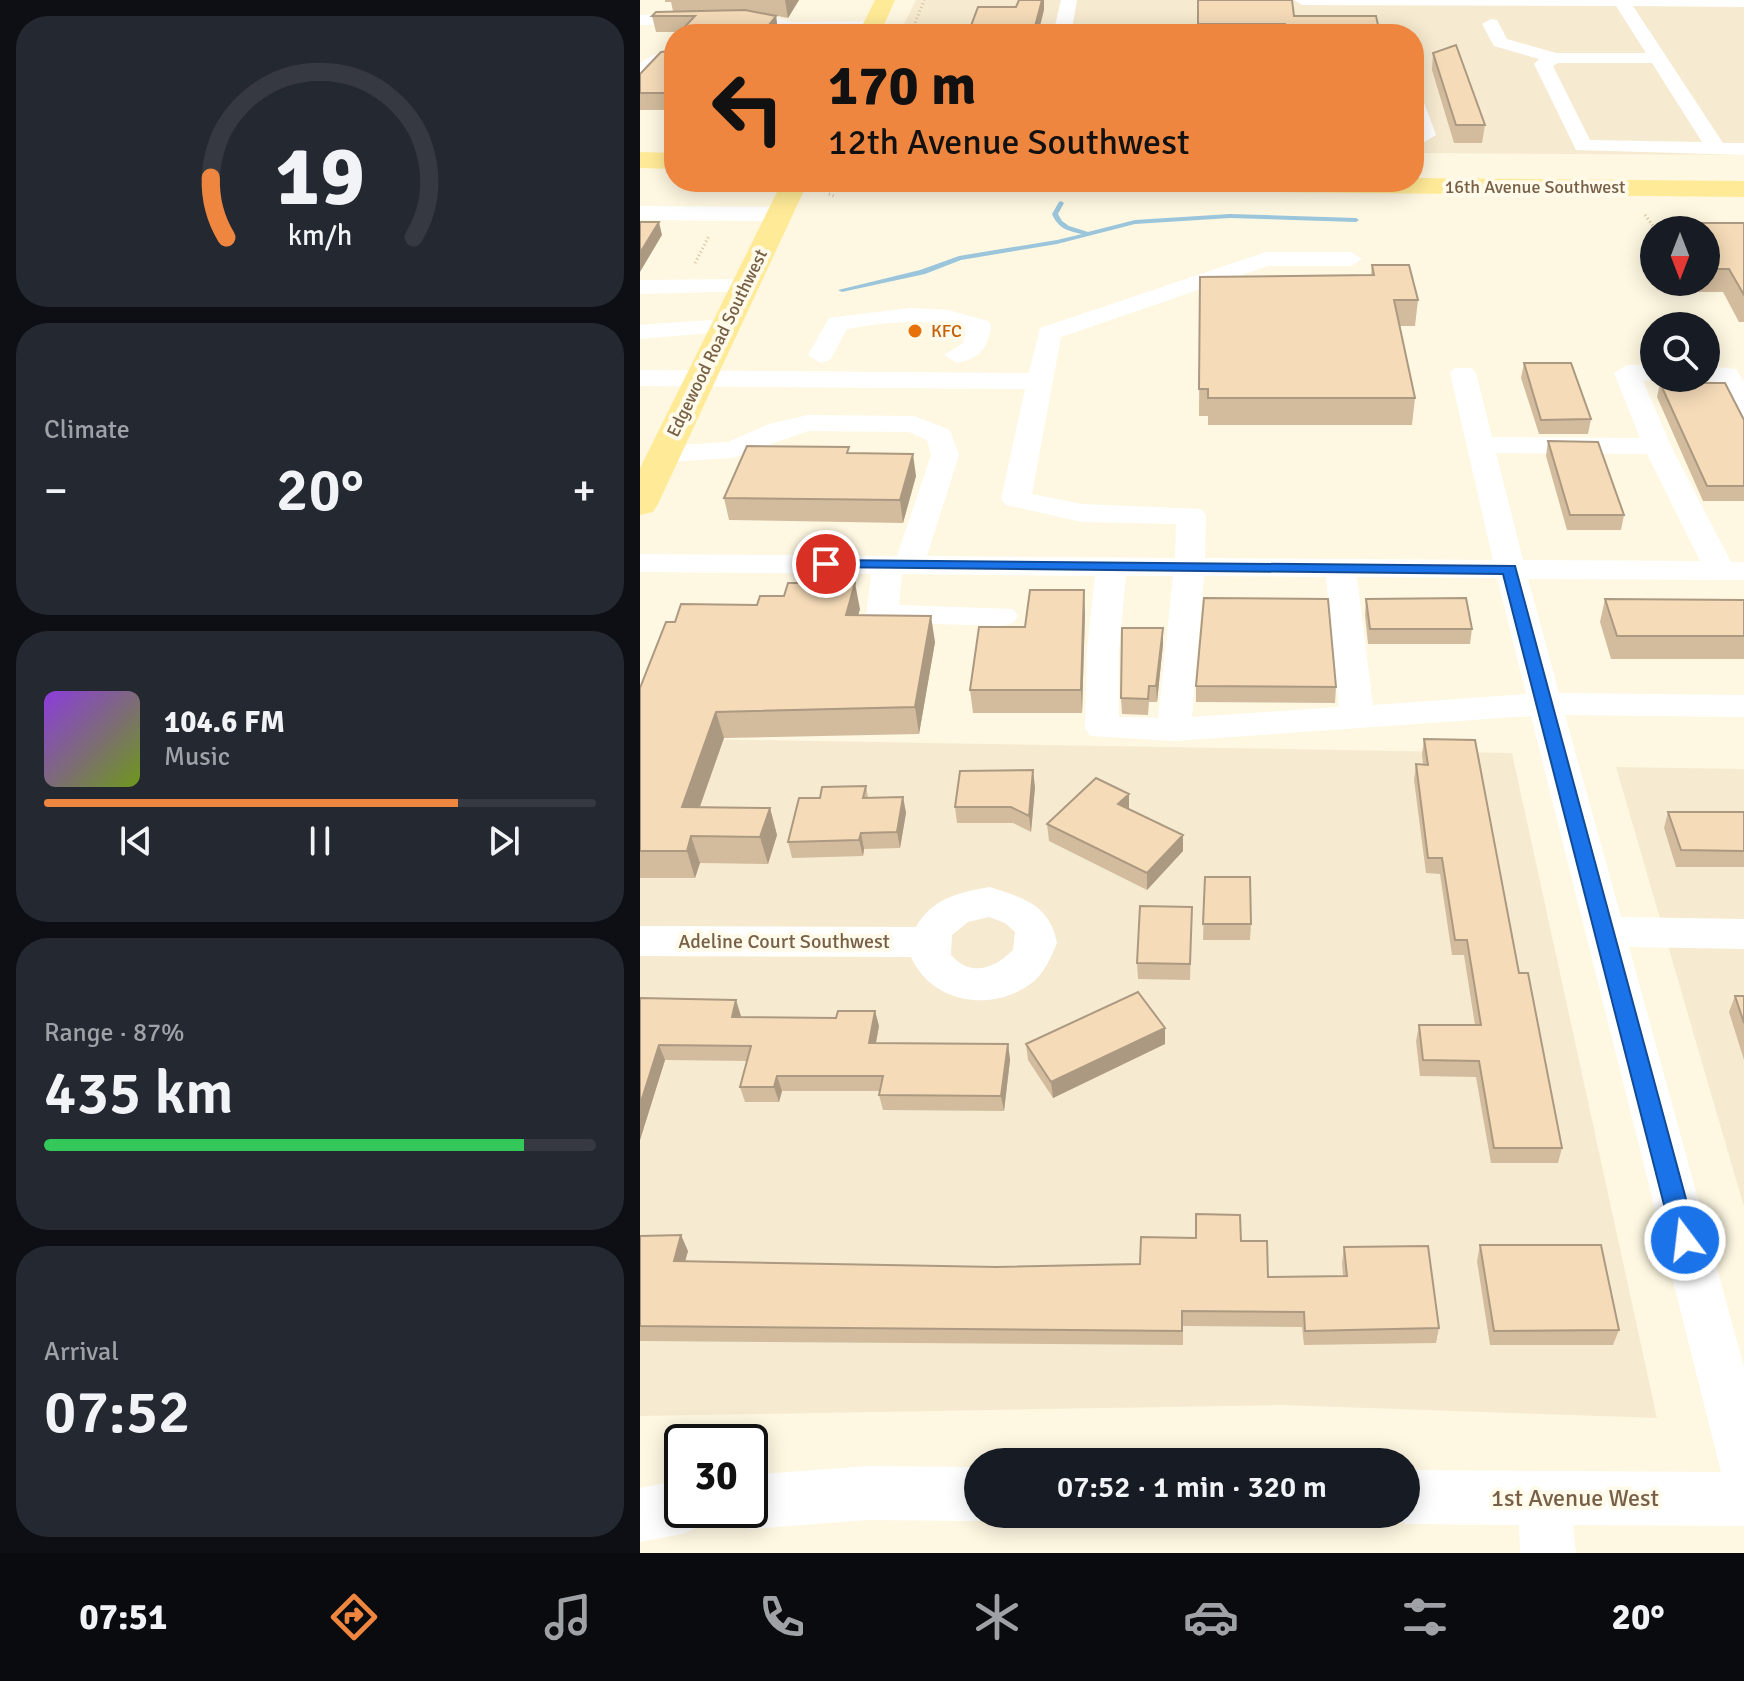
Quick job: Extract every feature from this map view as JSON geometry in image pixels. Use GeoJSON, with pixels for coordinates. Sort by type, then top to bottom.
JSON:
{"type":"FeatureCollection","features":[{"type":"Feature","properties":{"kind":"main road"},"geometry":{"type":"LineString","coordinates":[[873,24],[885,0]]}},
{"type":"Feature","properties":{"kind":"main road"},"geometry":{"type":"LineString","coordinates":[[640,160],[664,161]]}},
{"type":"Feature","properties":{"kind":"main road","name":"16th Avenue Southwest"},"geometry":{"type":"LineString","coordinates":[[1424,172],[1744,174]]}},
{"type":"Feature","properties":{"kind":"main road"},"geometry":{"type":"LineString","coordinates":[[640,174],[664,175]]}},
{"type":"Feature","properties":{"kind":"main road","name":"16th Avenue Southwest"},"geometry":{"type":"LineString","coordinates":[[1424,186],[1744,189]]}},
{"type":"Feature","properties":{"kind":"main road","name":"Edgewood Road Southwest"},"geometry":{"type":"LineString","coordinates":[[640,504],[658,446],[700,379],[790,192]]}},
{"type":"Feature","properties":{"kind":"street"},"geometry":{"type":"LineString","coordinates":[[1064,24],[1069,0]]}},
{"type":"Feature","properties":{"kind":"street"},"geometry":{"type":"LineString","coordinates":[[1302,0],[1738,2],[1744,17]]}},
{"type":"Feature","properties":{"kind":"street"},"geometry":{"type":"LineString","coordinates":[[1621,1],[1715,146]]}},
{"type":"Feature","properties":{"kind":"street"},"geometry":{"type":"LineString","coordinates":[[640,20],[748,18],[779,24]]}},
{"type":"Feature","properties":{"kind":"street"},"geometry":{"type":"LineString","coordinates":[[1491,24],[1500,42],[1555,58],[1658,58]]}},
{"type":"Feature","properties":{"kind":"street"},"geometry":{"type":"LineString","coordinates":[[640,44],[664,48]]}},
{"type":"Feature","properties":{"kind":"street"},"geometry":{"type":"LineString","coordinates":[[1555,58],[1543,64],[1583,146],[1715,146],[1744,149]]}},
{"type":"Feature","properties":{"kind":"street"},"geometry":{"type":"LineString","coordinates":[[640,73],[653,60],[664,61]]}},
{"type":"Feature","properties":{"kind":"street"},"geometry":{"type":"LineString","coordinates":[[640,213],[780,214]]}},
{"type":"Feature","properties":{"kind":"street"},"geometry":{"type":"LineString","coordinates":[[1174,730],[1184,598],[1190,567],[1191,515],[1082,513],[1016,499],[1049,333],[1266,259],[1351,259]]}},
{"type":"Feature","properties":{"kind":"street"},"geometry":{"type":"LineString","coordinates":[[640,287],[745,286]]}},
{"type":"Feature","properties":{"kind":"street"},"geometry":{"type":"LineString","coordinates":[[816,367],[838,323],[862,317],[963,318],[979,326],[975,347],[953,368]]}},
{"type":"Feature","properties":{"kind":"street"},"geometry":{"type":"LineString","coordinates":[[640,332],[725,326]]}},
{"type":"Feature","properties":{"kind":"street"},"geometry":{"type":"LineString","coordinates":[[640,378],[700,379],[816,367],[953,368],[1040,381]]}},
{"type":"Feature","properties":{"kind":"street"},"geometry":{"type":"LineString","coordinates":[[1463,373],[1510,569],[1744,1464]]}},
{"type":"Feature","properties":{"kind":"street"},"geometry":{"type":"LineString","coordinates":[[1640,373],[1627,373],[1657,446],[1732,571]]}},
{"type":"Feature","properties":{"kind":"street"},"geometry":{"type":"LineString","coordinates":[[1720,374],[1727,374],[1744,409]]}},
{"type":"Feature","properties":{"kind":"street"},"geometry":{"type":"LineString","coordinates":[[658,446],[733,450],[779,430],[808,423],[914,424],[940,436],[945,455],[899,565],[882,615],[1002,616]]}},
{"type":"Feature","properties":{"kind":"street"},"geometry":{"type":"LineString","coordinates":[[1480,445],[1657,446]]}},
{"type":"Feature","properties":{"kind":"street"},"geometry":{"type":"LineString","coordinates":[[640,563],[1732,571]]}},
{"type":"Feature","properties":{"kind":"street"},"geometry":{"type":"LineString","coordinates":[[1111,566],[1103,649],[1102,728],[1174,730],[1545,704],[1744,706]]}},
{"type":"Feature","properties":{"kind":"street"},"geometry":{"type":"LineString","coordinates":[[1340,568],[1357,718]]}},
{"type":"Feature","properties":{"kind":"street"},"geometry":{"type":"LineString","coordinates":[[1605,932],[1744,934]]}},
{"type":"Feature","properties":{"kind":"street","name":"Adeline Court Southwest"},"geometry":{"type":"LineString","coordinates":[[640,941],[929,942]]}},
{"type":"Feature","properties":{"kind":"street"},"geometry":{"type":"LineString","coordinates":[[768,1501],[868,1493],[964,1494]]}},
{"type":"Feature","properties":{"kind":"street","name":"1st Avenue West"},"geometry":{"type":"LineString","coordinates":[[1420,1497],[1744,1499]]}},
{"type":"Feature","properties":{"kind":"street"},"geometry":{"type":"LineString","coordinates":[[1544,1498],[1548,1553]]}},
{"type":"Feature","properties":{"kind":"street"},"geometry":{"type":"LineString","coordinates":[[640,1515],[664,1510]]}},
{"type":"Feature","properties":{"kind":"path"},"geometry":{"type":"LineString","coordinates":[[915,24],[924,0]]}},
{"type":"Feature","properties":{"kind":"path"},"geometry":{"type":"LineString","coordinates":[[829,194],[836,197]]}},
{"type":"Feature","properties":{"kind":"shaded area"},"geometry":{"type":"Polygon","coordinates":[[[916,0],[1744,0],[1744,155],[1424,153],[1424,24],[904,24],[916,0]]]}},
{"type":"Feature","properties":{"kind":"shaded area"},"geometry":{"type":"Polygon","coordinates":[[[640,738],[1512,753],[1657,1418],[1281,1405],[640,1416],[640,738]]]}},
{"type":"Feature","properties":{"kind":"shaded area"},"geometry":{"type":"Polygon","coordinates":[[[1616,767],[1744,769],[1744,1207],[1616,767]]]}},
{"type":"Feature","properties":{"kind":"building"},"geometry":{"type":"Polygon","coordinates":[[[1019,0],[1042,0],[1036,24],[972,24],[978,7],[1016,7],[1019,0]]]}},
{"type":"Feature","properties":{"kind":"building"},"geometry":{"type":"Polygon","coordinates":[[[1198,0],[1292,0],[1294,16],[1376,16],[1378,24],[1285,24],[1198,24],[1198,0]]]}},
{"type":"Feature","properties":{"kind":"building"},"geometry":{"type":"Polygon","coordinates":[[[745,10],[776,16],[770,24],[687,24],[695,16],[652,16],[656,12],[745,10]]]}},
{"type":"Feature","properties":{"kind":"building"},"geometry":{"type":"Polygon","coordinates":[[[1456,45],[1485,125],[1456,125],[1433,53],[1456,45]]]}},
{"type":"Feature","properties":{"kind":"building"},"geometry":{"type":"Polygon","coordinates":[[[664,52],[664,93],[640,93],[640,74],[664,52]]]}},
{"type":"Feature","properties":{"kind":"building"},"geometry":{"type":"Polygon","coordinates":[[[640,222],[659,222],[640,253],[640,222]]]}},
{"type":"Feature","properties":{"kind":"building"},"geometry":{"type":"Polygon","coordinates":[[[1720,223],[1744,223],[1744,295],[1729,269],[1720,269],[1720,223]]]}},
{"type":"Feature","properties":{"kind":"building"},"geometry":{"type":"Polygon","coordinates":[[[1372,265],[1409,265],[1418,300],[1394,300],[1415,398],[1208,398],[1208,389],[1199,389],[1200,277],[1374,275],[1372,265]]]}},
{"type":"Feature","properties":{"kind":"building"},"geometry":{"type":"Polygon","coordinates":[[[1524,363],[1571,363],[1591,419],[1541,420],[1524,363]]]}},
{"type":"Feature","properties":{"kind":"building"},"geometry":{"type":"Polygon","coordinates":[[[1720,383],[1725,383],[1744,420],[1744,486],[1707,486],[1664,392],[1720,392],[1720,383]]]}},
{"type":"Feature","properties":{"kind":"building"},"geometry":{"type":"Polygon","coordinates":[[[1548,441],[1598,442],[1624,515],[1570,515],[1548,441]]]}},
{"type":"Feature","properties":{"kind":"building"},"geometry":{"type":"Polygon","coordinates":[[[747,446],[849,447],[847,453],[913,454],[900,500],[724,498],[747,446]]]}},
{"type":"Feature","properties":{"kind":"building"},"geometry":{"type":"Polygon","coordinates":[[[788,583],[855,583],[846,615],[931,616],[915,707],[716,712],[682,807],[770,808],[760,837],[691,836],[687,851],[640,851],[640,688],[666,622],[675,622],[681,604],[757,605],[760,596],[784,596],[788,583]]]}},
{"type":"Feature","properties":{"kind":"building"},"geometry":{"type":"Polygon","coordinates":[[[1030,590],[1084,590],[1081,690],[970,690],[979,627],[1025,627],[1030,590]]]}},
{"type":"Feature","properties":{"kind":"building"},"geometry":{"type":"Polygon","coordinates":[[[1204,598],[1328,599],[1336,687],[1196,686],[1204,598]]]}},
{"type":"Feature","properties":{"kind":"building"},"geometry":{"type":"Polygon","coordinates":[[[1466,598],[1472,629],[1370,629],[1366,599],[1466,598]]]}},
{"type":"Feature","properties":{"kind":"building"},"geometry":{"type":"Polygon","coordinates":[[[1605,599],[1744,600],[1744,636],[1617,636],[1605,599]]]}},
{"type":"Feature","properties":{"kind":"building"},"geometry":{"type":"Polygon","coordinates":[[[1122,628],[1163,628],[1156,686],[1149,686],[1148,699],[1121,698],[1122,628]]]}},
{"type":"Feature","properties":{"kind":"building"},"geometry":{"type":"Polygon","coordinates":[[[1424,739],[1475,740],[1519,973],[1528,973],[1562,1148],[1494,1148],[1479,1061],[1423,1060],[1419,1025],[1481,1025],[1467,940],[1455,940],[1442,858],[1428,858],[1416,764],[1428,765],[1424,739]]]}},
{"type":"Feature","properties":{"kind":"building"},"geometry":{"type":"Polygon","coordinates":[[[1033,770],[1029,816],[1011,807],[955,807],[960,771],[1033,770]]]}},
{"type":"Feature","properties":{"kind":"building"},"geometry":{"type":"Polygon","coordinates":[[[1096,778],[1129,794],[1118,804],[1183,835],[1147,873],[1047,824],[1096,778]]]}},
{"type":"Feature","properties":{"kind":"building"},"geometry":{"type":"Polygon","coordinates":[[[866,786],[863,798],[903,797],[897,832],[861,833],[859,840],[788,842],[799,798],[820,798],[822,787],[866,786]]]}},
{"type":"Feature","properties":{"kind":"building"},"geometry":{"type":"Polygon","coordinates":[[[1668,812],[1744,812],[1744,851],[1681,850],[1668,812]]]}},
{"type":"Feature","properties":{"kind":"building"},"geometry":{"type":"Polygon","coordinates":[[[1205,877],[1250,877],[1251,924],[1203,924],[1205,877]]]}},
{"type":"Feature","properties":{"kind":"building"},"geometry":{"type":"Polygon","coordinates":[[[1140,906],[1192,907],[1190,964],[1137,963],[1140,906]]]}},
{"type":"Feature","properties":{"kind":"building"},"geometry":{"type":"Polygon","coordinates":[[[1138,992],[1165,1028],[1051,1082],[1026,1044],[1138,992]]]}},
{"type":"Feature","properties":{"kind":"building"},"geometry":{"type":"Polygon","coordinates":[[[1735,996],[1744,996],[1744,1023],[1735,996]]]}},
{"type":"Feature","properties":{"kind":"building"},"geometry":{"type":"Polygon","coordinates":[[[640,998],[736,1000],[732,1017],[836,1018],[838,1011],[875,1011],[869,1043],[1008,1044],[1001,1096],[879,1095],[883,1076],[777,1076],[774,1087],[740,1087],[751,1046],[659,1045],[640,1105],[640,998]]]}},
{"type":"Feature","properties":{"kind":"building"},"geometry":{"type":"Polygon","coordinates":[[[1196,1214],[1240,1215],[1241,1241],[1267,1241],[1268,1277],[1347,1276],[1344,1247],[1428,1246],[1439,1328],[1305,1331],[1304,1312],[1182,1311],[1182,1331],[640,1326],[640,1236],[681,1235],[674,1261],[997,1267],[1140,1264],[1141,1237],[1196,1238],[1196,1214]]]}},
{"type":"Feature","properties":{"kind":"building"},"geometry":{"type":"Polygon","coordinates":[[[1480,1245],[1601,1245],[1619,1330],[1494,1331],[1480,1245]]]}},
{"type":"Feature","properties":{"kind":"waterway"},"geometry":{"type":"LineString","coordinates":[[1061,203],[1055,214],[1060,223],[1085,232]]}},
{"type":"Feature","properties":{"kind":"waterway"},"geometry":{"type":"LineString","coordinates":[[842,290],[922,272],[959,258],[1057,242],[1135,222],[1230,216],[1356,220]]}},
{"type":"Feature","properties":{"kind":"place","name":"KFC"},"geometry":{"type":"Point","coordinates":[915,331]}},
{"type":"Feature","properties":{"kind":"route"},"geometry":{"type":"LineString","coordinates":[[826,564],[1510,569],[1685,1240]]}}]}
